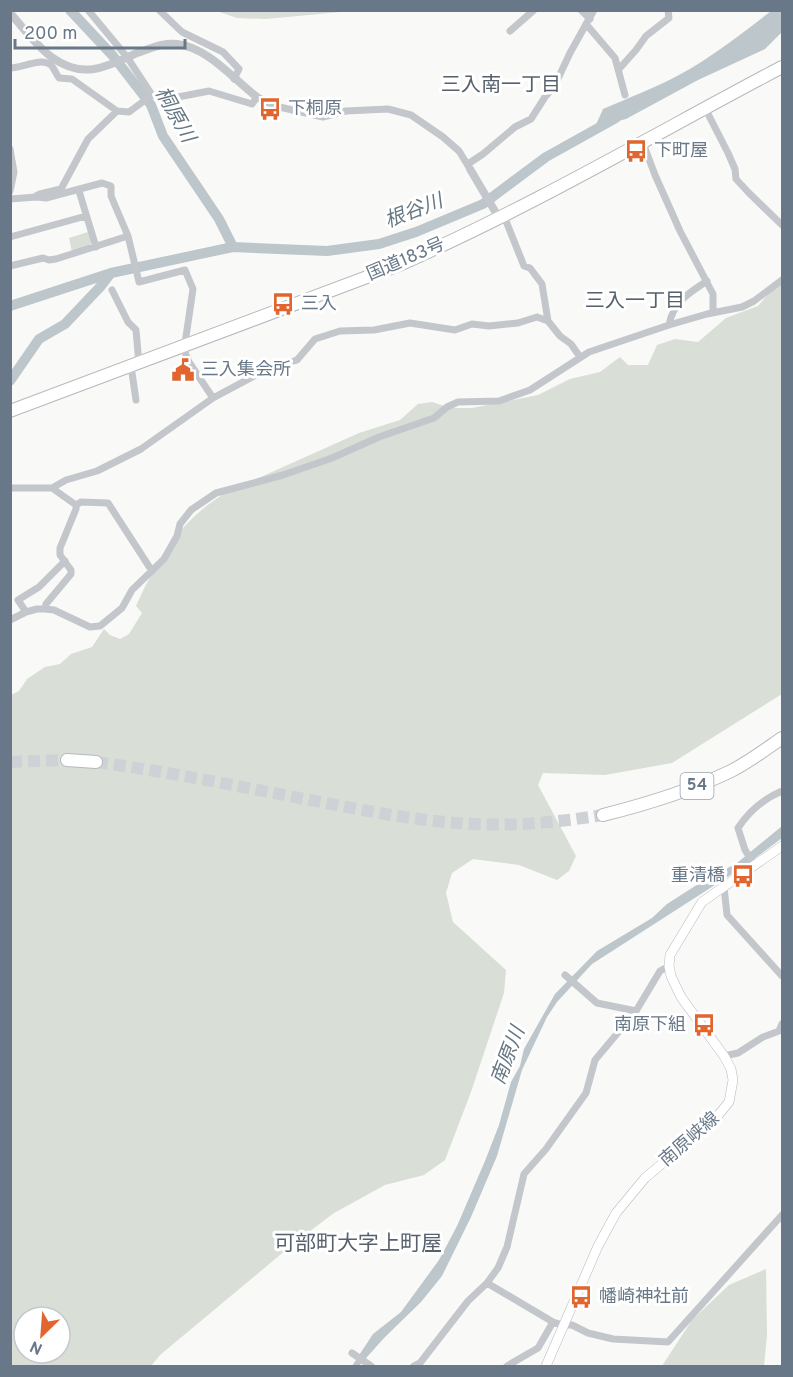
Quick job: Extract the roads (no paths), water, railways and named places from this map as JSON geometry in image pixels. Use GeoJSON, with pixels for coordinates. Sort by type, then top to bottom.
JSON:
{"type":"FeatureCollection","features":[{"type":"Feature","properties":{"kind":"highway","name":"国道183号"},"geometry":{"type":"LineString","coordinates":[[10,411],[399,265],[502,217],[783,67]]}},
{"type":"Feature","properties":{"kind":"highway","name":"54"},"geometry":{"type":"LineString","coordinates":[[603,815],[683,791],[733,770],[783,738]]}},
{"type":"Feature","properties":{"kind":"highway"},"geometry":{"type":"LineString","coordinates":[[68,760],[96,762]]}},
{"type":"Feature","properties":{"kind":"main road"},"geometry":{"type":"LineString","coordinates":[[669,966],[670,955],[702,902],[754,863],[783,846]]}},
{"type":"Feature","properties":{"kind":"main road","name":"南原峡線"},"geometry":{"type":"LineString","coordinates":[[546,1366],[558,1324],[598,1246],[627,1196],[715,1119],[729,1102],[733,1080],[731,1069],[681,997],[669,966]]}},
{"type":"Feature","properties":{"kind":"street"},"geometry":{"type":"LineString","coordinates":[[88,10],[151,96]]}},
{"type":"Feature","properties":{"kind":"street"},"geometry":{"type":"LineString","coordinates":[[159,10],[182,32],[223,52],[238,69],[234,79]]}},
{"type":"Feature","properties":{"kind":"street"},"geometry":{"type":"LineString","coordinates":[[510,31],[534,10]]}},
{"type":"Feature","properties":{"kind":"street"},"geometry":{"type":"LineString","coordinates":[[581,10],[615,58],[625,95]]}},
{"type":"Feature","properties":{"kind":"street"},"geometry":{"type":"LineString","coordinates":[[469,166],[514,127],[531,119],[554,87],[594,10]]}},
{"type":"Feature","properties":{"kind":"street"},"geometry":{"type":"LineString","coordinates":[[619,69],[646,36],[669,18],[668,10]]}},
{"type":"Feature","properties":{"kind":"street"},"geometry":{"type":"LineString","coordinates":[[10,12],[40,48],[58,62],[73,68],[93,70],[160,45],[178,44],[212,59],[257,97],[275,106],[323,117],[346,111],[388,109],[411,114],[459,151],[492,206],[502,217],[524,266],[530,268],[542,284],[548,321],[560,336],[571,344],[580,357]]}},
{"type":"Feature","properties":{"kind":"street"},"geometry":{"type":"LineString","coordinates":[[10,68],[40,62],[52,67],[59,78],[72,79],[117,111],[129,111],[151,96],[173,98],[209,91],[252,104],[257,97]]}},
{"type":"Feature","properties":{"kind":"street"},"geometry":{"type":"LineString","coordinates":[[72,79],[73,68]]}},
{"type":"Feature","properties":{"kind":"street"},"geometry":{"type":"LineString","coordinates":[[705,108],[735,168],[736,179],[783,225]]}},
{"type":"Feature","properties":{"kind":"street"},"geometry":{"type":"LineString","coordinates":[[36,197],[61,189],[88,139],[117,111]]}},
{"type":"Feature","properties":{"kind":"street"},"geometry":{"type":"LineString","coordinates":[[644,142],[655,175],[677,224],[713,294],[713,312]]}},
{"type":"Feature","properties":{"kind":"street"},"geometry":{"type":"LineString","coordinates":[[10,149],[12,171],[10,191]]}},
{"type":"Feature","properties":{"kind":"street"},"geometry":{"type":"LineString","coordinates":[[10,199],[46,198],[102,183],[111,186],[111,196],[128,236],[139,281],[185,270],[193,290],[184,350],[189,362],[213,398]]}},
{"type":"Feature","properties":{"kind":"street"},"geometry":{"type":"LineString","coordinates":[[79,191],[96,247]]}},
{"type":"Feature","properties":{"kind":"street"},"geometry":{"type":"LineString","coordinates":[[10,237],[86,216]]}},
{"type":"Feature","properties":{"kind":"street"},"geometry":{"type":"LineString","coordinates":[[10,266],[43,258],[56,259],[128,236]]}},
{"type":"Feature","properties":{"kind":"street"},"geometry":{"type":"LineString","coordinates":[[10,620],[26,612],[45,609],[54,610],[90,627],[100,626],[122,608],[132,590],[164,559],[177,537],[180,524],[191,510],[216,493],[283,475],[332,458],[379,437],[434,418],[447,407],[458,402],[499,401],[530,390],[580,357],[610,344],[669,325],[713,312],[742,307],[754,302],[783,280]]}},
{"type":"Feature","properties":{"kind":"street"},"geometry":{"type":"LineString","coordinates":[[669,325],[673,310],[680,301],[707,281]]}},
{"type":"Feature","properties":{"kind":"street"},"geometry":{"type":"LineString","coordinates":[[112,291],[128,321],[136,330],[136,400]]}},
{"type":"Feature","properties":{"kind":"street"},"geometry":{"type":"LineString","coordinates":[[10,488],[52,488],[66,480],[98,471],[141,449],[213,398],[267,369],[297,360],[315,339],[340,331],[374,330],[410,322],[455,330],[472,324],[489,326],[518,323],[537,317],[548,321]]}},
{"type":"Feature","properties":{"kind":"street"},"geometry":{"type":"LineString","coordinates":[[52,488],[76,505]]}},
{"type":"Feature","properties":{"kind":"street"},"geometry":{"type":"LineString","coordinates":[[76,505],[81,502],[108,503],[152,570]]}},
{"type":"Feature","properties":{"kind":"street"},"geometry":{"type":"LineString","coordinates":[[45,609],[46,604],[70,574],[71,570],[60,555],[60,548],[76,505]]}},
{"type":"Feature","properties":{"kind":"street"},"geometry":{"type":"LineString","coordinates":[[26,612],[18,600],[39,587],[65,561]]}},
{"type":"Feature","properties":{"kind":"street"},"geometry":{"type":"LineString","coordinates":[[754,863],[746,850],[738,828],[747,815],[760,803],[783,790]]}},
{"type":"Feature","properties":{"kind":"street"},"geometry":{"type":"LineString","coordinates":[[724,886],[727,915],[783,976]]}},
{"type":"Feature","properties":{"kind":"street"},"geometry":{"type":"LineString","coordinates":[[414,1366],[420,1363],[468,1301],[487,1283],[498,1268],[507,1247],[524,1174],[552,1141],[586,1094],[595,1060],[636,1011],[660,971],[669,966]]}},
{"type":"Feature","properties":{"kind":"street"},"geometry":{"type":"LineString","coordinates":[[565,975],[597,1003],[636,1011]]}},
{"type":"Feature","properties":{"kind":"street"},"geometry":{"type":"LineString","coordinates":[[724,1056],[738,1053],[763,1037],[778,1031],[783,1024]]}},
{"type":"Feature","properties":{"kind":"street"},"geometry":{"type":"LineString","coordinates":[[487,1283],[558,1324],[572,1325],[588,1333],[613,1339],[668,1342],[783,1215]]}},
{"type":"Feature","properties":{"kind":"street"},"geometry":{"type":"LineString","coordinates":[[507,1366],[538,1348],[558,1324]]}},
{"type":"Feature","properties":{"kind":"street"},"geometry":{"type":"LineString","coordinates":[[352,1353],[369,1364]]}},
{"type":"Feature","properties":{"kind":"waterway","name":"桐原川"},"geometry":{"type":"LineString","coordinates":[[70,10],[113,56],[151,105],[163,136],[219,219],[233,247]]}},
{"type":"Feature","properties":{"kind":"waterway","name":"根谷川"},"geometry":{"type":"LineString","coordinates":[[10,306],[111,273],[233,247],[327,251],[379,244],[416,232],[483,204],[546,157],[616,118]]}},
{"type":"Feature","properties":{"kind":"waterway"},"geometry":{"type":"LineString","coordinates":[[10,381],[39,339],[65,324],[111,273]]}},
{"type":"Feature","properties":{"kind":"tunnel"},"geometry":{"type":"LineString","coordinates":[[10,762],[67,760]]}},
{"type":"Feature","properties":{"kind":"tunnel"},"geometry":{"type":"LineString","coordinates":[[96,762],[180,775],[378,813],[436,821],[523,824],[603,815]]}},
{"type":"Feature","properties":{"kind":"place","name":"下桐原"},"geometry":{"type":"Point","coordinates":[270,109]}},
{"type":"Feature","properties":{"kind":"place","name":"下町屋"},"geometry":{"type":"Point","coordinates":[636,151]}},
{"type":"Feature","properties":{"kind":"place","name":"三入"},"geometry":{"type":"Point","coordinates":[283,304]}},
{"type":"Feature","properties":{"kind":"place","name":"三入集会所"},"geometry":{"type":"Point","coordinates":[183,370]}},
{"type":"Feature","properties":{"kind":"place","name":"重清橋"},"geometry":{"type":"Point","coordinates":[743,876]}},
{"type":"Feature","properties":{"kind":"place","name":"南原下組"},"geometry":{"type":"Point","coordinates":[704,1025]}},
{"type":"Feature","properties":{"kind":"place","name":"幡崎神社前"},"geometry":{"type":"Point","coordinates":[581,1297]}},
{"type":"Feature","properties":{"kind":"district","name":"三入南一丁目"},"geometry":{"type":"Point","coordinates":[501,86]}},
{"type":"Feature","properties":{"kind":"district","name":"三入一丁目"},"geometry":{"type":"Point","coordinates":[635,302]}},
{"type":"Feature","properties":{"kind":"district","name":"可部町大字上町屋"},"geometry":{"type":"Point","coordinates":[358,1244]}},
{"type":"Feature","properties":{"kind":"water label","name":"南原川"},"geometry":{"type":"Point","coordinates":[509,1056]}}]}
